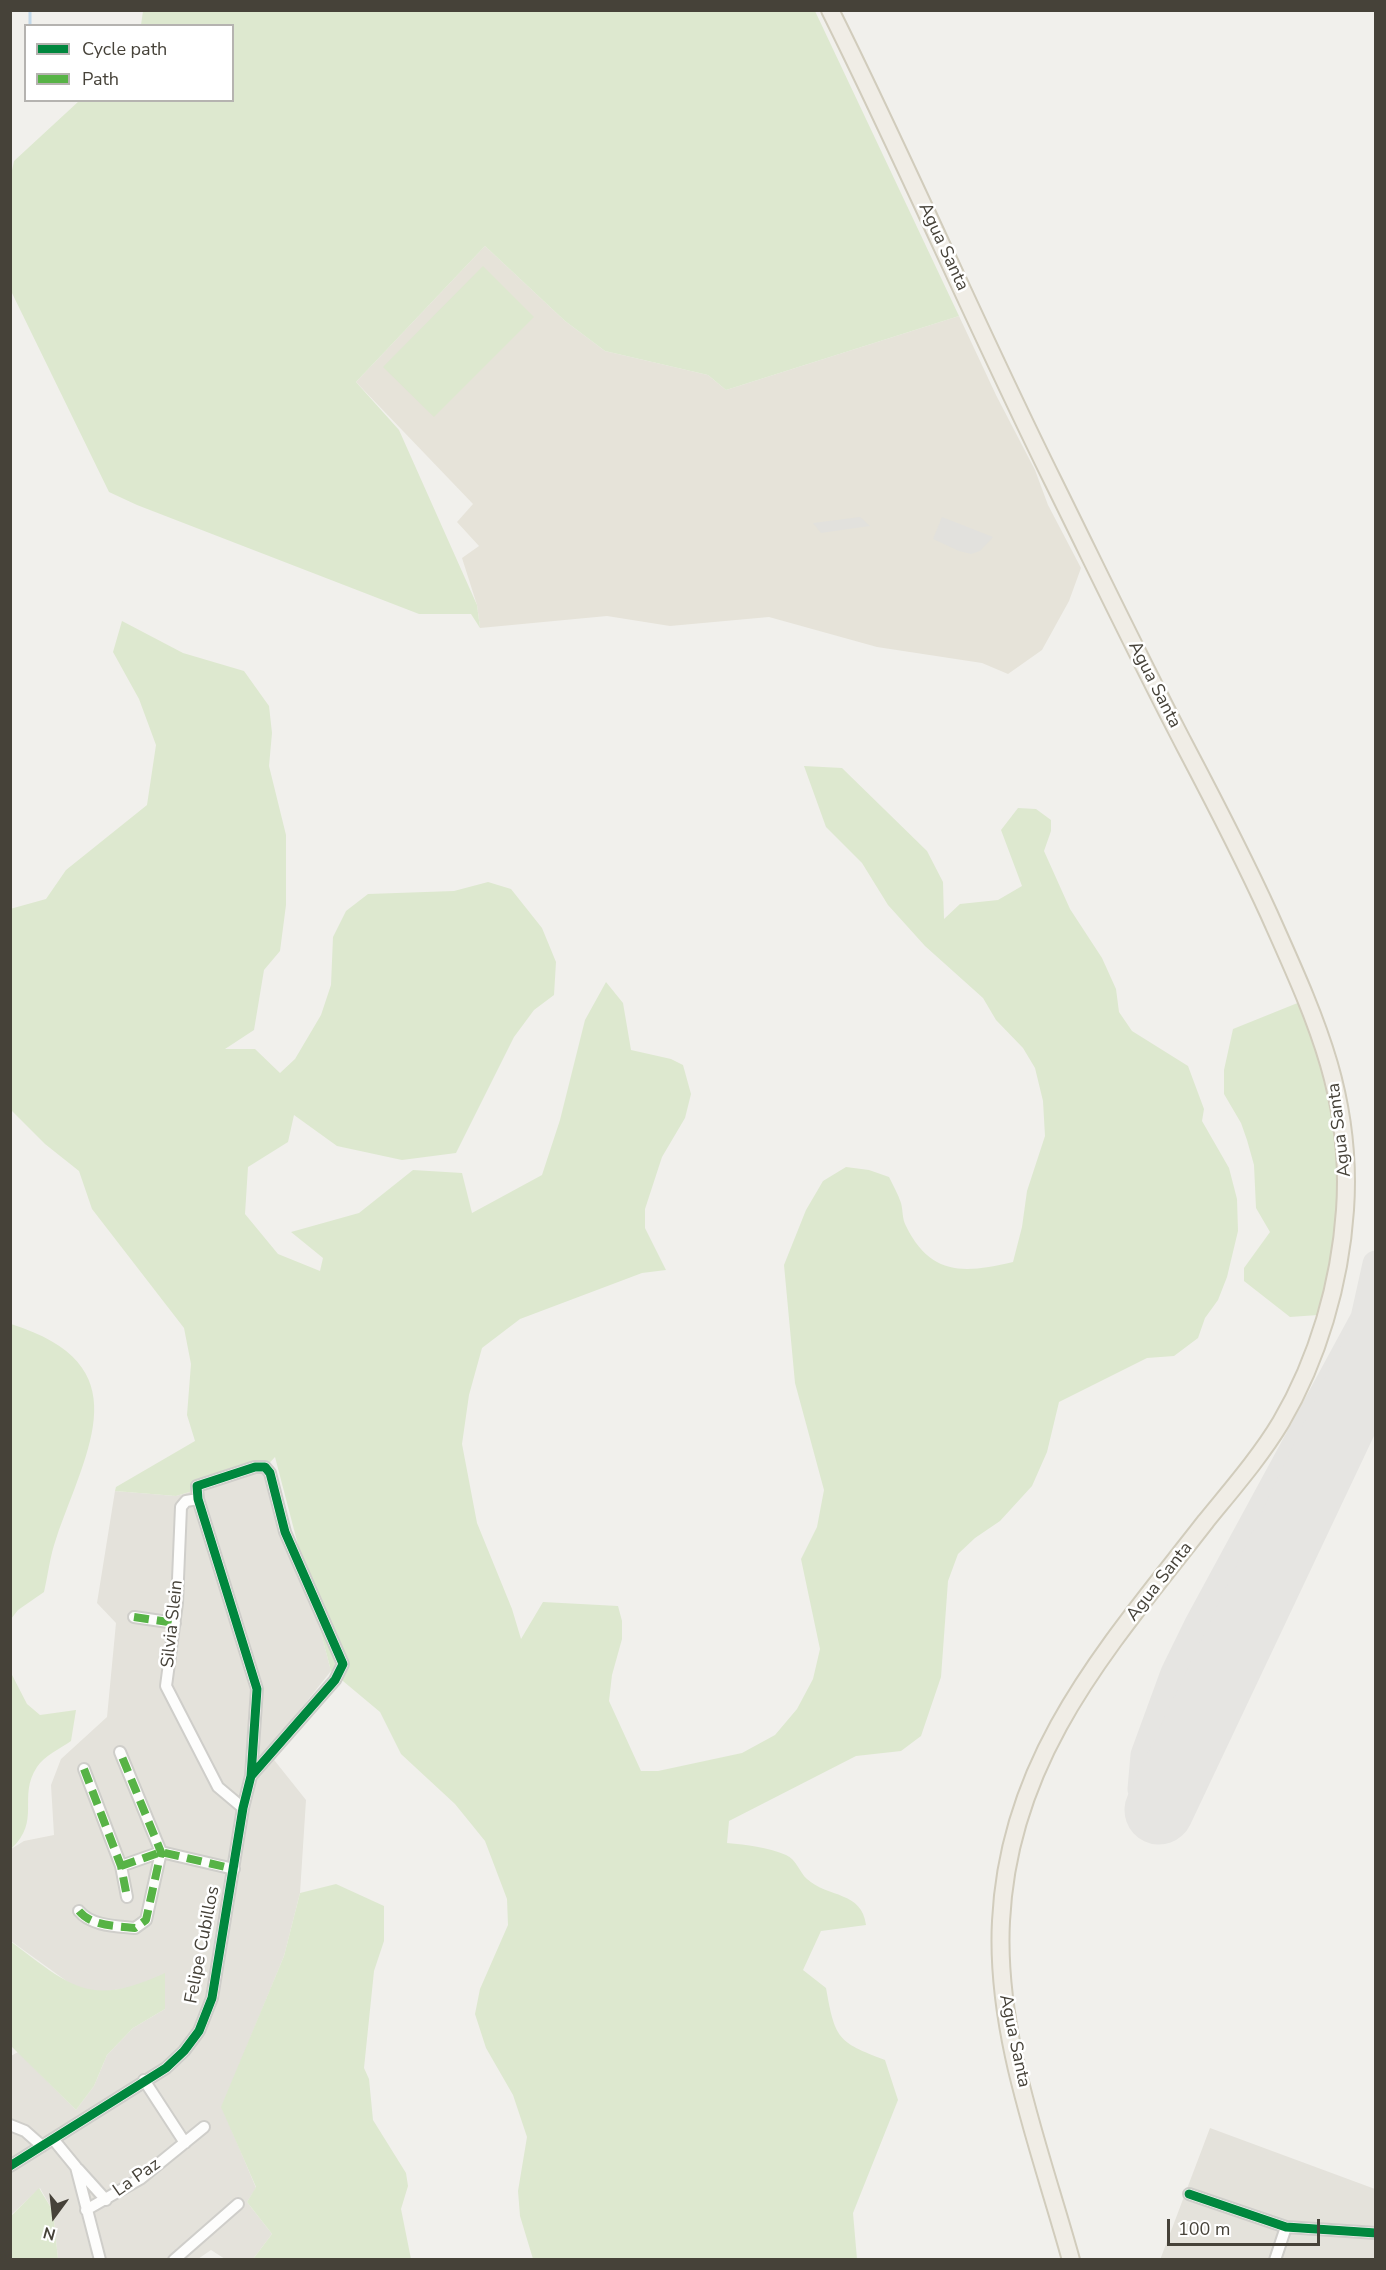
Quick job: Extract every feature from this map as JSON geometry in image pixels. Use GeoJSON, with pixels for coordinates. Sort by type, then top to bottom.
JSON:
{"type":"FeatureCollection","features":[{"type":"Feature","properties":{"kind":"main road","name":"Agua Santa"},"geometry":{"type":"LineString","coordinates":[[830,10],[1041,456],[1217,805],[1307,997],[1330,1061],[1344,1137],[1345,1205],[1339,1259],[1324,1320],[1297,1388],[1280,1423],[1248,1468],[1144,1601],[1076,1693],[1039,1760],[1015,1829],[1005,1875],[1001,1921],[1004,2002],[1017,2066],[1071,2259]]}},
{"type":"Feature","properties":{"kind":"street"},"geometry":{"type":"LineString","coordinates":[[198,1499],[197,1486],[255,1467],[265,1467],[270,1473],[285,1532],[343,1664],[335,1680],[251,1776]]}},
{"type":"Feature","properties":{"kind":"street","name":"Silvia Slein"},"geometry":{"type":"LineString","coordinates":[[198,1499],[186,1501],[181,1507],[175,1623],[166,1686],[218,1787],[243,1808]]}},
{"type":"Feature","properties":{"kind":"street","name":"Felipe Cubillos"},"geometry":{"type":"LineString","coordinates":[[10,2166],[175,2060],[192,2042],[204,2021],[212,1998],[243,1808],[251,1776],[257,1689],[198,1499]]}},
{"type":"Feature","properties":{"kind":"street"},"geometry":{"type":"LineString","coordinates":[[134,1617],[175,1623]]}},
{"type":"Feature","properties":{"kind":"street"},"geometry":{"type":"LineString","coordinates":[[79,1911],[85,1919],[108,1925],[135,1928],[146,1920],[161,1852],[120,1752]]}},
{"type":"Feature","properties":{"kind":"street"},"geometry":{"type":"LineString","coordinates":[[84,1769],[121,1866],[128,1897]]}},
{"type":"Feature","properties":{"kind":"street"},"geometry":{"type":"LineString","coordinates":[[121,1866],[161,1852],[234,1869]]}},
{"type":"Feature","properties":{"kind":"street"},"geometry":{"type":"LineString","coordinates":[[144,2080],[185,2143]]}},
{"type":"Feature","properties":{"kind":"street"},"geometry":{"type":"LineString","coordinates":[[10,2125],[25,2131],[42,2146]]}},
{"type":"Feature","properties":{"kind":"street","name":"La Paz"},"geometry":{"type":"LineString","coordinates":[[86,2210],[140,2179],[204,2127]]}},
{"type":"Feature","properties":{"kind":"street"},"geometry":{"type":"LineString","coordinates":[[53,2139],[106,2200]]}},
{"type":"Feature","properties":{"kind":"street"},"geometry":{"type":"LineString","coordinates":[[76,2167],[100,2259]]}},
{"type":"Feature","properties":{"kind":"street"},"geometry":{"type":"LineString","coordinates":[[1189,2194],[1286,2227],[1376,2233]]}},
{"type":"Feature","properties":{"kind":"street"},"geometry":{"type":"LineString","coordinates":[[174,2259],[238,2204]]}},
{"type":"Feature","properties":{"kind":"street"},"geometry":{"type":"LineString","coordinates":[[1275,2259],[1286,2227]]}},
{"type":"Feature","properties":{"kind":"shaded area"},"geometry":{"type":"Polygon","coordinates":[[[485,246],[565,321],[605,351],[708,375],[726,390],[959,316],[1035,470],[1048,505],[1081,568],[1069,601],[1042,650],[1008,674],[982,663],[877,647],[769,617],[670,626],[607,616],[480,628],[477,605],[462,558],[479,546],[457,522],[473,504],[356,382],[485,246]]]}},
{"type":"Feature","properties":{"kind":"shaded area"},"geometry":{"type":"Polygon","coordinates":[[[860,517],[870,526],[821,533],[813,523],[860,517]]]}},
{"type":"Feature","properties":{"kind":"shaded area"},"geometry":{"type":"Polygon","coordinates":[[[942,517],[993,537],[980,551],[971,554],[959,551],[933,539],[942,517]]]}},
{"type":"Feature","properties":{"kind":"shaded area"},"geometry":{"type":"Polygon","coordinates":[[[263,1470],[320,1629],[331,1671],[267,1751],[306,1800],[300,1893],[284,1956],[222,2107],[256,2188],[247,2202],[272,2234],[253,2259],[225,2259],[211,2250],[198,2259],[58,2259],[53,2211],[40,2188],[11,2215],[11,2056],[18,2052],[76,2110],[94,2086],[107,2055],[133,2028],[165,2009],[165,1974],[134,1987],[95,1993],[72,1985],[11,1941],[11,1849],[24,1841],[54,1835],[51,1785],[61,1759],[107,1717],[116,1623],[97,1603],[115,1491],[176,1496],[263,1470]]]}},
{"type":"Feature","properties":{"kind":"shaded area"},"geometry":{"type":"Polygon","coordinates":[[[1210,2128],[1375,2189],[1375,2259],[1160,2260],[1210,2128]]]}},
{"type":"Feature","properties":{"kind":"green space"},"geometry":{"type":"Polygon","coordinates":[[[143,11],[815,11],[959,316],[726,390],[708,375],[605,351],[565,321],[485,246],[356,382],[399,430],[477,605],[480,628],[471,614],[419,614],[137,505],[109,492],[11,291],[10,180],[14,161],[78,102],[234,102],[234,24],[141,24],[143,11]]]}},
{"type":"Feature","properties":{"kind":"green space"},"geometry":{"type":"Polygon","coordinates":[[[483,266],[534,317],[434,417],[383,367],[483,266]]]}},
{"type":"Feature","properties":{"kind":"green space"},"geometry":{"type":"Polygon","coordinates":[[[122,621],[183,653],[244,671],[269,706],[272,733],[269,766],[286,835],[286,905],[280,951],[264,970],[254,1030],[225,1049],[255,1049],[280,1073],[295,1059],[321,1015],[331,985],[333,937],[346,911],[368,894],[454,891],[488,882],[511,889],[542,928],[556,962],[554,995],[534,1010],[514,1037],[456,1153],[402,1160],[337,1146],[294,1115],[288,1142],[248,1167],[245,1214],[278,1254],[320,1271],[323,1258],[291,1232],[359,1213],[413,1170],[462,1173],[472,1213],[542,1175],[560,1120],[585,1020],[606,982],[623,1003],[631,1050],[671,1059],[683,1065],[691,1094],[685,1118],[662,1157],[645,1209],[645,1228],[666,1270],[642,1273],[520,1319],[482,1348],[469,1395],[462,1444],[477,1523],[512,1609],[521,1639],[543,1602],[618,1606],[622,1621],[622,1639],[612,1675],[609,1701],[641,1771],[658,1771],[742,1753],[775,1735],[797,1709],[813,1679],[820,1649],[801,1559],[817,1527],[824,1490],[795,1383],[784,1265],[806,1210],[823,1181],[846,1167],[869,1170],[889,1177],[901,1203],[906,1226],[916,1243],[927,1255],[938,1263],[951,1267],[965,1269],[996,1266],[1013,1262],[1022,1227],[1027,1191],[1045,1136],[1043,1101],[1035,1068],[1023,1048],[996,1020],[983,998],[925,946],[888,905],[862,863],[826,827],[804,766],[842,768],[927,851],[943,882],[944,919],[960,904],[998,900],[1022,886],[1001,830],[1018,808],[1036,809],[1051,820],[1051,831],[1044,851],[1070,909],[1102,958],[1116,989],[1119,1012],[1132,1031],[1188,1066],[1204,1109],[1202,1121],[1229,1168],[1237,1199],[1238,1231],[1227,1277],[1218,1300],[1205,1318],[1198,1338],[1174,1356],[1147,1358],[1059,1402],[1047,1452],[1032,1486],[1000,1521],[975,1538],[958,1554],[948,1581],[941,1677],[921,1736],[901,1751],[856,1756],[729,1821],[727,1843],[764,1848],[786,1855],[793,1860],[807,1879],[851,1901],[863,1914],[866,1925],[821,1931],[803,1970],[826,1988],[832,2018],[841,2036],[857,2048],[885,2060],[898,2100],[853,2213],[857,2259],[533,2259],[520,2216],[518,2191],[527,2137],[513,2095],[486,2048],[475,2014],[480,1989],[508,1925],[507,1899],[485,1841],[455,1804],[401,1754],[380,1712],[331,1671],[275,1457],[263,1470],[176,1496],[115,1491],[116,1487],[195,1441],[187,1415],[191,1364],[184,1328],[92,1209],[79,1171],[45,1144],[11,1110],[10,909],[46,899],[66,870],[147,805],[156,745],[139,699],[113,652],[122,621]]]}},
{"type":"Feature","properties":{"kind":"green space"},"geometry":{"type":"Polygon","coordinates":[[[1300,1002],[1320,1054],[1329,1092],[1337,1156],[1338,1189],[1332,1254],[1318,1315],[1290,1317],[1244,1281],[1244,1268],[1270,1232],[1256,1208],[1254,1165],[1241,1123],[1224,1094],[1224,1070],[1233,1029],[1300,1002]]]}},
{"type":"Feature","properties":{"kind":"green space"},"geometry":{"type":"Polygon","coordinates":[[[11,1324],[52,1341],[77,1362],[91,1386],[94,1412],[90,1441],[54,1545],[44,1592],[18,1610],[11,1619],[11,1324]]]}},
{"type":"Feature","properties":{"kind":"green space"},"geometry":{"type":"Polygon","coordinates":[[[10,1671],[27,1704],[40,1715],[76,1710],[71,1741],[44,1759],[31,1778],[28,1818],[20,1838],[11,1849],[10,1671]]]}},
{"type":"Feature","properties":{"kind":"green space"},"geometry":{"type":"Polygon","coordinates":[[[336,1884],[384,1906],[384,1941],[374,1971],[364,2068],[369,2079],[373,2120],[406,2173],[408,2186],[401,2209],[411,2259],[253,2259],[272,2234],[247,2202],[256,2187],[221,2107],[284,1956],[300,1893],[336,1884]]]}},
{"type":"Feature","properties":{"kind":"green space"},"geometry":{"type":"Polygon","coordinates":[[[10,1941],[66,1981],[82,1987],[99,1990],[117,1989],[139,1984],[165,1973],[165,2009],[133,2028],[107,2055],[94,2086],[76,2110],[11,2046],[10,1941]]]}},
{"type":"Feature","properties":{"kind":"green space"},"geometry":{"type":"Polygon","coordinates":[[[39,2188],[53,2211],[58,2259],[11,2259],[11,2216],[39,2188]]]}},
{"type":"Feature","properties":{"kind":"waterway"},"geometry":{"type":"LineString","coordinates":[[30,10],[30,24]]}},
{"type":"Feature","properties":{"kind":"taxiway"},"geometry":{"type":"LineString","coordinates":[[1159,1810],[1141,1789],[1144,1755],[1174,1673],[1198,1624],[1364,1318],[1376,1264]]}},
{"type":"Feature","properties":{"kind":"runway"},"geometry":{"type":"LineString","coordinates":[[1159,1810],[1376,1351]]}},
{"type":"Feature","properties":{"kind":"marked path"},"geometry":{"type":"LineString","coordinates":[[134,1617],[175,1623]]}},
{"type":"Feature","properties":{"kind":"marked path"},"geometry":{"type":"LineString","coordinates":[[79,1911],[90,1920],[112,1926],[135,1928],[146,1920],[161,1852],[120,1752]]}},
{"type":"Feature","properties":{"kind":"marked path"},"geometry":{"type":"LineString","coordinates":[[84,1769],[121,1866],[127,1897]]}},
{"type":"Feature","properties":{"kind":"marked path"},"geometry":{"type":"LineString","coordinates":[[121,1866],[161,1852],[234,1869]]}},
{"type":"Feature","properties":{"kind":"cycle path"},"geometry":{"type":"LineString","coordinates":[[10,2166],[166,2068],[184,2051],[199,2031],[212,1998],[243,1808],[251,1776],[257,1689],[198,1499],[197,1486],[255,1467],[265,1467],[270,1473],[285,1532],[343,1664],[335,1680],[251,1776]]}},
{"type":"Feature","properties":{"kind":"cycle path"},"geometry":{"type":"LineString","coordinates":[[1189,2194],[1286,2227],[1376,2233]]}}]}
